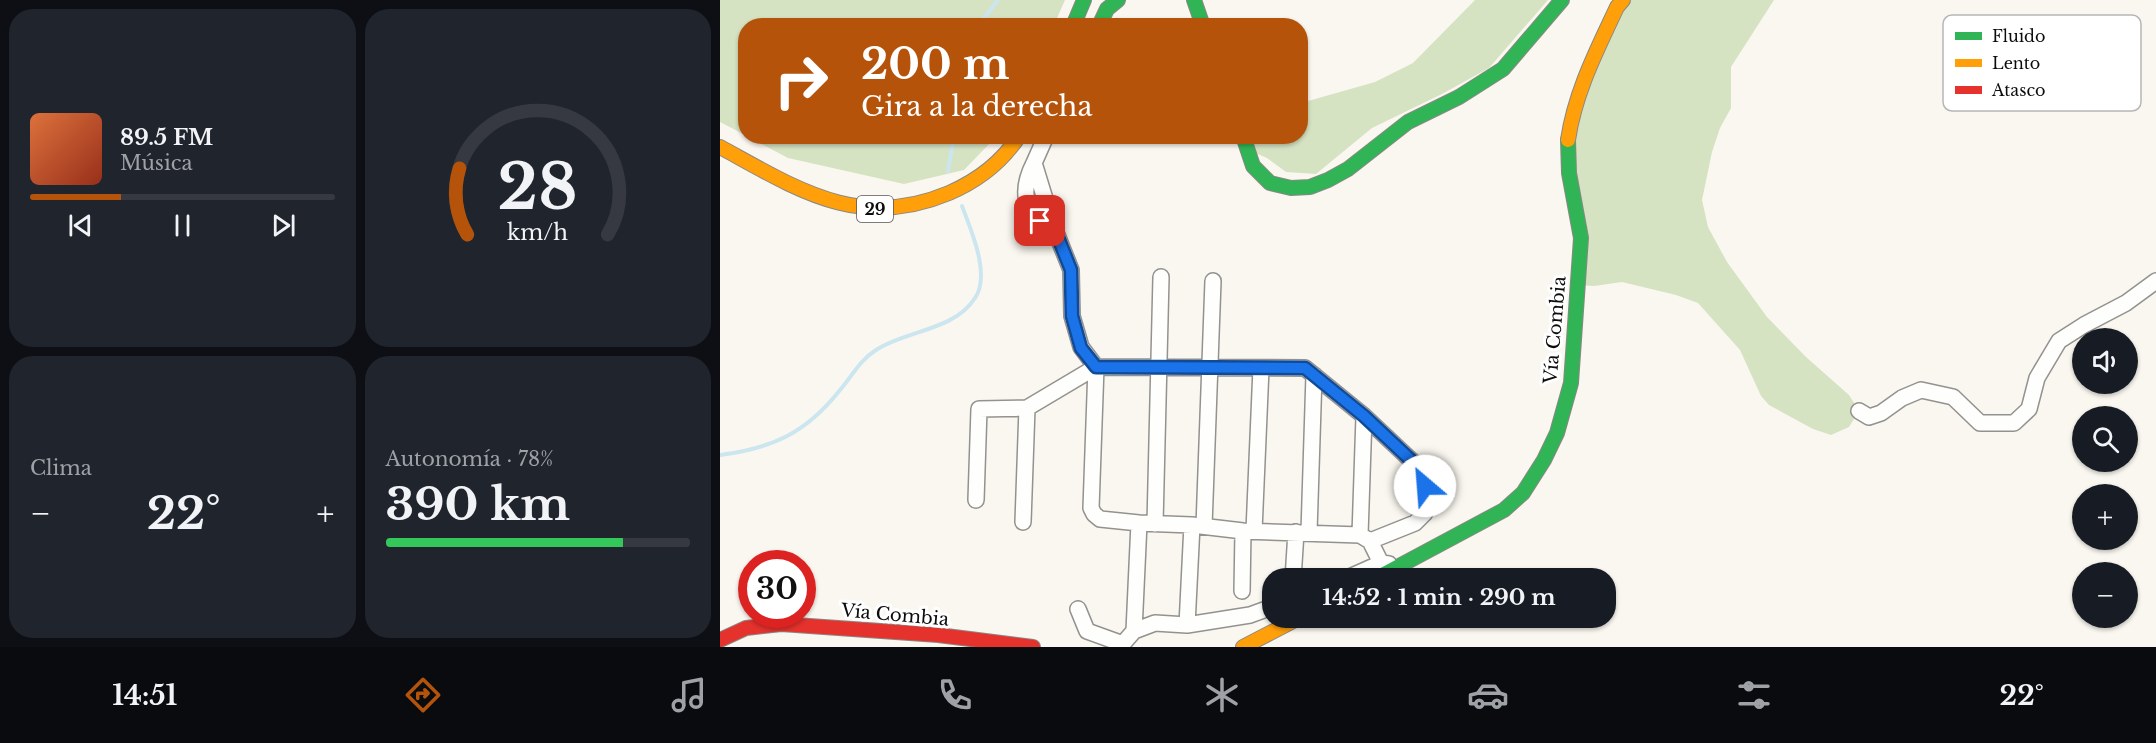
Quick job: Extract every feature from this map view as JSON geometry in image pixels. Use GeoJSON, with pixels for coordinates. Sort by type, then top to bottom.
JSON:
{"type":"FeatureCollection","features":[{"type":"Feature","properties":{"kind":"main road"},"geometry":{"type":"LineString","coordinates":[[1076,18],[1084,0]]}},
{"type":"Feature","properties":{"kind":"main road"},"geometry":{"type":"LineString","coordinates":[[1101,18],[1107,9],[1118,0]]}},
{"type":"Feature","properties":{"kind":"main road"},"geometry":{"type":"LineString","coordinates":[[1194,0],[1200,18]]}},
{"type":"Feature","properties":{"kind":"main road"},"geometry":{"type":"LineString","coordinates":[[1246,144],[1253,166],[1270,183],[1300,188],[1328,180],[1348,169],[1408,122],[1459,97],[1503,69],[1562,0]]}},
{"type":"Feature","properties":{"kind":"main road","name":"Vía Combia"},"geometry":{"type":"LineString","coordinates":[[1396,568],[1504,510],[1523,493],[1544,460],[1557,433],[1571,383],[1581,238],[1569,173],[1569,132],[1586,75],[1617,7],[1623,0]]}},
{"type":"Feature","properties":{"kind":"main road","name":"29"},"geometry":{"type":"LineString","coordinates":[[720,147],[833,203],[862,209],[892,210],[924,204],[967,184],[985,172],[1011,144]]}},
{"type":"Feature","properties":{"kind":"main road","name":"Vía Combia"},"geometry":{"type":"LineString","coordinates":[[720,640],[746,628],[781,624],[937,641],[1033,647]]}},
{"type":"Feature","properties":{"kind":"main road"},"geometry":{"type":"LineString","coordinates":[[1243,647],[1280,628]]}},
{"type":"Feature","properties":{"kind":"street"},"geometry":{"type":"LineString","coordinates":[[976,500],[979,408],[1027,408],[1096,367],[1305,368],[1364,416],[1414,463],[1425,486],[1425,513],[1415,523],[1365,538],[1303,532],[1139,524],[1100,519],[1094,514],[1091,508],[1096,367],[1081,348],[1072,316],[1071,270],[1053,225],[1034,163],[1042,144]]}},
{"type":"Feature","properties":{"kind":"street"},"geometry":{"type":"LineString","coordinates":[[1155,524],[1161,278]]}},
{"type":"Feature","properties":{"kind":"street"},"geometry":{"type":"LineString","coordinates":[[1187,625],[1198,526],[1210,368],[1213,281]]}},
{"type":"Feature","properties":{"kind":"street"},"geometry":{"type":"LineString","coordinates":[[1859,411],[1869,417],[1881,413],[1902,398],[1922,390],[1953,397],[1980,423],[2014,423],[2029,409],[2037,378],[2059,341],[2084,324],[2126,303],[2156,281]]}},
{"type":"Feature","properties":{"kind":"street"},"geometry":{"type":"LineString","coordinates":[[1242,591],[1249,531],[1261,368]]}},
{"type":"Feature","properties":{"kind":"street"},"geometry":{"type":"LineString","coordinates":[[1295,568],[1303,532],[1314,375]]}},
{"type":"Feature","properties":{"kind":"street"},"geometry":{"type":"LineString","coordinates":[[1023,522],[1027,408]]}},
{"type":"Feature","properties":{"kind":"street"},"geometry":{"type":"LineString","coordinates":[[1364,416],[1365,538],[1381,563]]}},
{"type":"Feature","properties":{"kind":"street"},"geometry":{"type":"LineString","coordinates":[[1134,631],[1139,524]]}},
{"type":"Feature","properties":{"kind":"street"},"geometry":{"type":"LineString","coordinates":[[1370,568],[1381,563],[1400,566]]}},
{"type":"Feature","properties":{"kind":"street"},"geometry":{"type":"LineString","coordinates":[[1078,609],[1087,631],[1121,646],[1134,631],[1155,624],[1187,625],[1251,615],[1262,611]]}},
{"type":"Feature","properties":{"kind":"green space"},"geometry":{"type":"Polygon","coordinates":[[[720,0],[1065,0],[1057,18],[738,18],[738,131],[720,122],[720,0]]]}},
{"type":"Feature","properties":{"kind":"green space"},"geometry":{"type":"Polygon","coordinates":[[[1475,0],[1548,0],[1489,68],[1372,128],[1316,174],[1286,172],[1267,158],[1253,152],[1251,144],[1308,144],[1308,101],[1375,82],[1413,63],[1475,0]]]}},
{"type":"Feature","properties":{"kind":"green space"},"geometry":{"type":"Polygon","coordinates":[[[1623,0],[1774,0],[1731,67],[1731,108],[1720,128],[1712,152],[1702,200],[1708,227],[1727,262],[1767,317],[1806,357],[1849,395],[1859,411],[1849,427],[1831,435],[1813,429],[1769,405],[1761,396],[1740,350],[1698,303],[1676,295],[1622,282],[1594,286],[1578,285],[1568,143],[1623,0]]]}},
{"type":"Feature","properties":{"kind":"green space"},"geometry":{"type":"Polygon","coordinates":[[[761,144],[989,144],[964,170],[904,184],[788,158],[761,144]]]}},
{"type":"Feature","properties":{"kind":"waterway"},"geometry":{"type":"LineString","coordinates":[[984,18],[998,0]]}},
{"type":"Feature","properties":{"kind":"waterway"},"geometry":{"type":"LineString","coordinates":[[948,171],[953,144]]}},
{"type":"Feature","properties":{"kind":"waterway"},"geometry":{"type":"LineString","coordinates":[[720,455],[772,443],[801,428],[827,405],[870,354],[888,343],[942,324],[966,309],[975,298],[981,277],[978,252],[962,206]]}},
{"type":"Feature","properties":{"kind":"traffic: fast"},"geometry":{"type":"LineString","coordinates":[[1076,18],[1084,0]]}},
{"type":"Feature","properties":{"kind":"traffic: fast"},"geometry":{"type":"LineString","coordinates":[[1103,18],[1107,9],[1118,0]]}},
{"type":"Feature","properties":{"kind":"traffic: fast"},"geometry":{"type":"LineString","coordinates":[[1194,0],[1200,18]]}},
{"type":"Feature","properties":{"kind":"traffic: fast"},"geometry":{"type":"LineString","coordinates":[[1246,144],[1253,166],[1270,183],[1291,188],[1310,187],[1328,180],[1348,169],[1408,122],[1459,97],[1503,69],[1562,0]]}},
{"type":"Feature","properties":{"kind":"traffic: fast"},"geometry":{"type":"LineString","coordinates":[[1396,568],[1504,510],[1523,493],[1544,460],[1557,433],[1571,383],[1581,238],[1569,173],[1568,140]]}},
{"type":"Feature","properties":{"kind":"traffic: slow"},"geometry":{"type":"LineString","coordinates":[[1568,140],[1571,122],[1588,72],[1617,7],[1623,0]]}},
{"type":"Feature","properties":{"kind":"traffic: slow"},"geometry":{"type":"LineString","coordinates":[[720,147],[776,177],[830,200],[857,206],[886,208],[916,204],[959,188],[979,177],[997,162],[1013,144]]}},
{"type":"Feature","properties":{"kind":"traffic: slow"},"geometry":{"type":"LineString","coordinates":[[1243,647],[1280,628]]}},
{"type":"Feature","properties":{"kind":"traffic: jam"},"geometry":{"type":"LineString","coordinates":[[720,640],[746,628],[781,624],[938,635],[1033,647]]}},
{"type":"Feature","properties":{"kind":"route"},"geometry":{"type":"LineString","coordinates":[[1040,221],[1053,225],[1065,251],[1071,270],[1072,316],[1081,348],[1096,367],[1305,368],[1364,416],[1414,463],[1425,486]]}}]}
